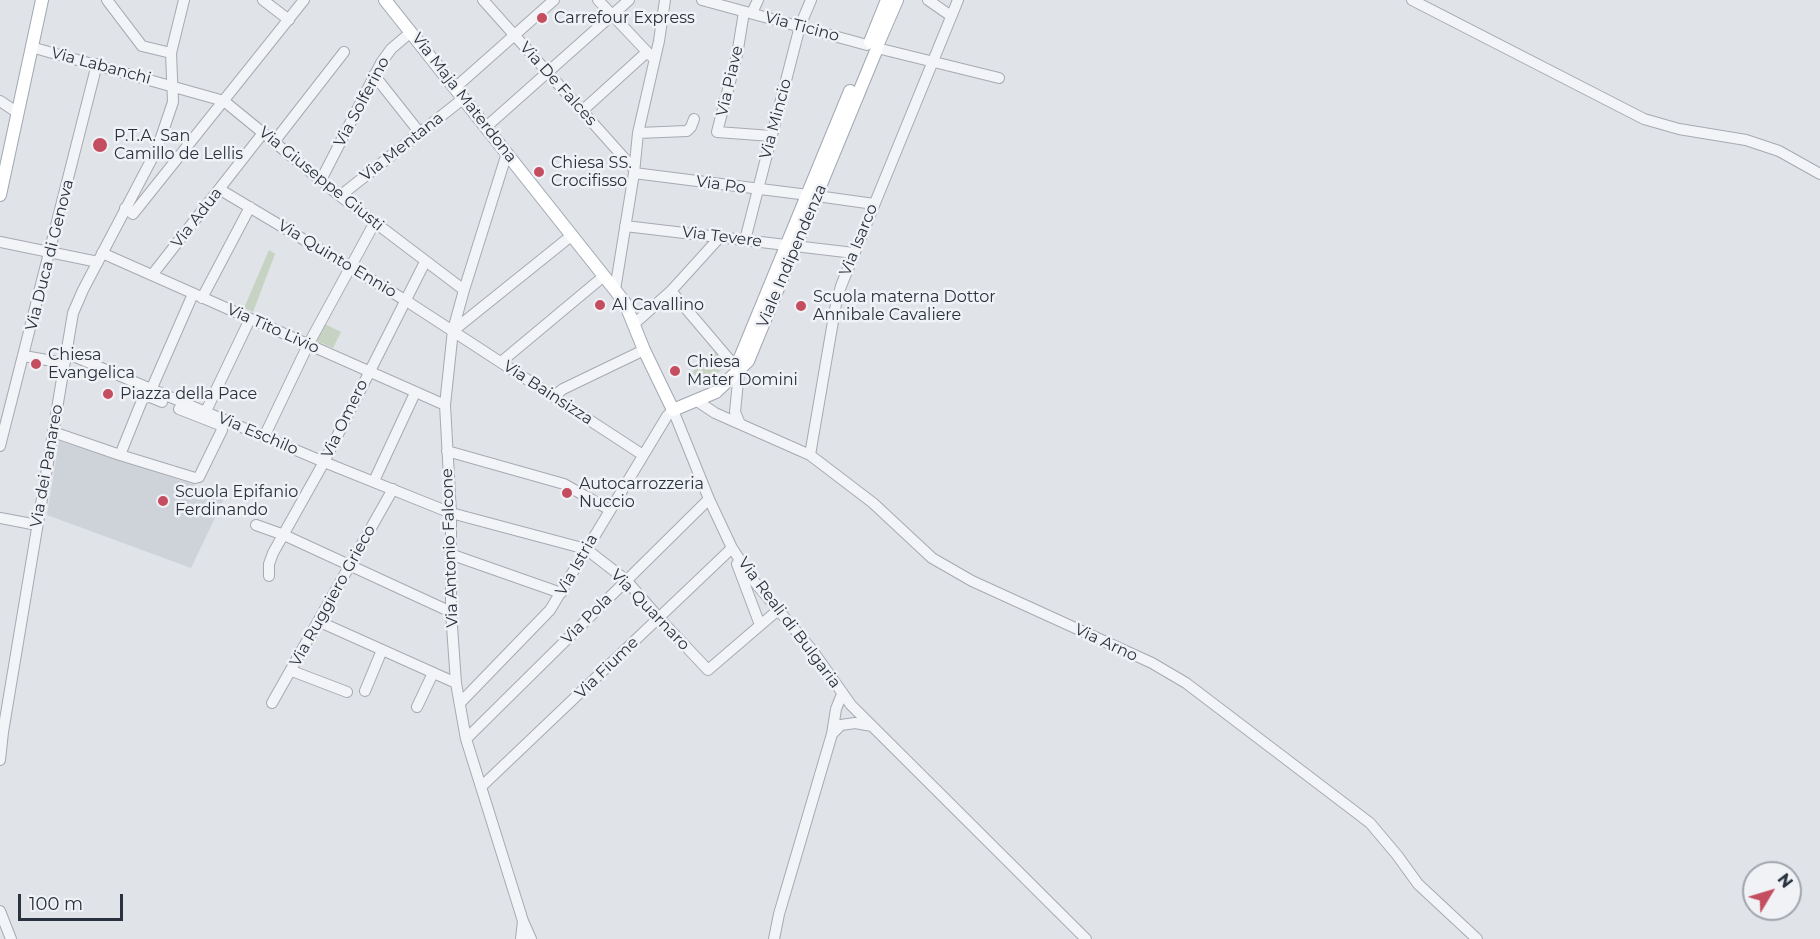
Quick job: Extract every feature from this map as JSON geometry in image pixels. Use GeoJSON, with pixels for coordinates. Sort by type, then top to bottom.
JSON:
{"type":"FeatureCollection","features":[{"type":"Feature","properties":{"kind":"main road"},"geometry":{"type":"LineString","coordinates":[[0,195],[42,0]]}},
{"type":"Feature","properties":{"kind":"main road","name":"Via Maja Materdona"},"geometry":{"type":"LineString","coordinates":[[385,0],[625,303],[644,350],[673,410]]}},
{"type":"Feature","properties":{"kind":"main road","name":"Viale Indipendenza"},"geometry":{"type":"LineString","coordinates":[[673,410],[716,392],[748,361],[791,245],[872,47],[887,0]]}},
{"type":"Feature","properties":{"kind":"main road","name":"Viale Indipendenza"},"geometry":{"type":"LineString","coordinates":[[872,47],[897,0]]}},
{"type":"Feature","properties":{"kind":"street"},"geometry":{"type":"LineString","coordinates":[[106,0],[142,46],[171,53]]}},
{"type":"Feature","properties":{"kind":"street","name":"Via dei Panareo"},"geometry":{"type":"LineString","coordinates":[[0,760],[1,732],[73,313],[157,149],[173,102],[171,53],[184,0]]}},
{"type":"Feature","properties":{"kind":"street"},"geometry":{"type":"LineString","coordinates":[[263,0],[289,20]]}},
{"type":"Feature","properties":{"kind":"street"},"geometry":{"type":"LineString","coordinates":[[125,208],[133,214],[304,0]]}},
{"type":"Feature","properties":{"kind":"street","name":"Via De Falces"},"geometry":{"type":"LineString","coordinates":[[483,0],[634,171]]}},
{"type":"Feature","properties":{"kind":"street"},"geometry":{"type":"LineString","coordinates":[[456,87],[554,0]]}},
{"type":"Feature","properties":{"kind":"street"},"geometry":{"type":"LineString","coordinates":[[598,0],[655,61]]}},
{"type":"Feature","properties":{"kind":"street"},"geometry":{"type":"LineString","coordinates":[[486,127],[628,0]]}},
{"type":"Feature","properties":{"kind":"street"},"geometry":{"type":"LineString","coordinates":[[615,290],[638,133],[655,61],[665,0]]}},
{"type":"Feature","properties":{"kind":"street","name":"Via Ticino"},"geometry":{"type":"LineString","coordinates":[[702,0],[872,47],[999,78]]}},
{"type":"Feature","properties":{"kind":"street"},"geometry":{"type":"LineString","coordinates":[[748,13],[758,0]]}},
{"type":"Feature","properties":{"kind":"street","name":"Via Mincio"},"geometry":{"type":"LineString","coordinates":[[745,240],[800,26],[811,0]]}},
{"type":"Feature","properties":{"kind":"street"},"geometry":{"type":"LineString","coordinates":[[928,0],[951,16]]}},
{"type":"Feature","properties":{"kind":"street","name":"Via Isarco"},"geometry":{"type":"LineString","coordinates":[[810,455],[836,304],[854,253],[958,0]]}},
{"type":"Feature","properties":{"kind":"street"},"geometry":{"type":"LineString","coordinates":[[1412,0],[1644,119],[1679,129],[1746,140],[1779,151],[1820,174]]}},
{"type":"Feature","properties":{"kind":"street","name":"Via Piave"},"geometry":{"type":"LineString","coordinates":[[748,13],[717,132],[772,136]]}},
{"type":"Feature","properties":{"kind":"street","name":"Via Solferino"},"geometry":{"type":"LineString","coordinates":[[321,180],[374,75],[391,49],[411,32]]}},
{"type":"Feature","properties":{"kind":"street","name":"Via Labanchi"},"geometry":{"type":"LineString","coordinates":[[31,47],[171,85]]}},
{"type":"Feature","properties":{"kind":"street"},"geometry":{"type":"LineString","coordinates":[[274,142],[344,52]]}},
{"type":"Feature","properties":{"kind":"street"},"geometry":{"type":"LineString","coordinates":[[582,111],[646,52]]}},
{"type":"Feature","properties":{"kind":"street","name":"Via Duca di Genova"},"geometry":{"type":"LineString","coordinates":[[0,446],[98,64]]}},
{"type":"Feature","properties":{"kind":"street"},"geometry":{"type":"LineString","coordinates":[[374,75],[420,133]]}},
{"type":"Feature","properties":{"kind":"street","name":"Via Giuseppe Giusti"},"geometry":{"type":"LineString","coordinates":[[171,85],[224,100],[340,196],[464,290]]}},
{"type":"Feature","properties":{"kind":"street","name":"Via Mentana"},"geometry":{"type":"LineString","coordinates":[[340,196],[464,98]]}},
{"type":"Feature","properties":{"kind":"street"},"geometry":{"type":"LineString","coordinates":[[0,101],[18,113]]}},
{"type":"Feature","properties":{"kind":"street"},"geometry":{"type":"LineString","coordinates":[[638,133],[687,131],[692,128],[694,119]]}},
{"type":"Feature","properties":{"kind":"street","name":"Via Adua"},"geometry":{"type":"LineString","coordinates":[[153,275],[263,133]]}},
{"type":"Feature","properties":{"kind":"street","name":"Via Antonio Falcone"},"geometry":{"type":"LineString","coordinates":[[507,153],[453,330],[445,405],[451,513],[451,612],[456,683],[466,739],[523,921],[531,939]]}},
{"type":"Feature","properties":{"kind":"street","name":"Via Po"},"geometry":{"type":"LineString","coordinates":[[634,171],[758,190],[874,204]]}},
{"type":"Feature","properties":{"kind":"street","name":"Via Quinto Ennio"},"geometry":{"type":"LineString","coordinates":[[219,189],[453,330]]}},
{"type":"Feature","properties":{"kind":"street"},"geometry":{"type":"LineString","coordinates":[[151,390],[198,296],[250,207]]}},
{"type":"Feature","properties":{"kind":"street"},"geometry":{"type":"LineString","coordinates":[[264,437],[308,345],[375,222]]}},
{"type":"Feature","properties":{"kind":"street","name":"Via Tevere"},"geometry":{"type":"LineString","coordinates":[[625,226],[854,253]]}},
{"type":"Feature","properties":{"kind":"street"},"geometry":{"type":"LineString","coordinates":[[453,330],[571,236]]}},
{"type":"Feature","properties":{"kind":"street"},"geometry":{"type":"LineString","coordinates":[[634,324],[671,291],[720,237]]}},
{"type":"Feature","properties":{"kind":"street","name":"Via Tito Livio"},"geometry":{"type":"LineString","coordinates":[[0,242],[50,252],[100,258],[153,275],[445,405]]}},
{"type":"Feature","properties":{"kind":"street","name":"Via Omero"},"geometry":{"type":"LineString","coordinates":[[269,576],[269,564],[273,553],[324,462],[425,262]]}},
{"type":"Feature","properties":{"kind":"street"},"geometry":{"type":"LineString","coordinates":[[501,362],[604,276]]}},
{"type":"Feature","properties":{"kind":"street"},"geometry":{"type":"LineString","coordinates":[[671,291],[739,371],[735,412],[740,424]]}},
{"type":"Feature","properties":{"kind":"street"},"geometry":{"type":"LineString","coordinates":[[206,411],[250,319]]}},
{"type":"Feature","properties":{"kind":"street","name":"Via Bainsizza"},"geometry":{"type":"LineString","coordinates":[[453,330],[643,455]]}},
{"type":"Feature","properties":{"kind":"street"},"geometry":{"type":"LineString","coordinates":[[553,397],[564,389],[644,350]]}},
{"type":"Feature","properties":{"kind":"street","name":"Via Eschilo"},"geometry":{"type":"LineString","coordinates":[[24,356],[65,358],[151,390],[169,401],[206,411],[451,513]]}},
{"type":"Feature","properties":{"kind":"street"},"geometry":{"type":"LineString","coordinates":[[374,482],[415,393]]}},
{"type":"Feature","properties":{"kind":"street"},"geometry":{"type":"LineString","coordinates":[[53,432],[120,455],[195,478],[199,477],[222,430],[220,425],[169,401],[143,398],[120,455]]}},
{"type":"Feature","properties":{"kind":"street","name":"Via Arno"},"geometry":{"type":"LineString","coordinates":[[697,401],[715,413],[810,455],[873,503],[932,558],[972,581],[1152,663],[1186,683],[1370,823],[1418,884],[1477,939]]}},
{"type":"Feature","properties":{"kind":"street","name":"Via Istria"},"geometry":{"type":"LineString","coordinates":[[460,702],[550,610],[643,455],[673,410]]}},
{"type":"Feature","properties":{"kind":"street","name":"Via Reali di Bulgaria"},"geometry":{"type":"LineString","coordinates":[[673,410],[709,499],[734,550],[753,580],[822,663],[842,694],[1086,939]]}},
{"type":"Feature","properties":{"kind":"street"},"geometry":{"type":"LineString","coordinates":[[447,451],[564,484],[610,510]]}},
{"type":"Feature","properties":{"kind":"street","name":"Via Ruggiero Grieco"},"geometry":{"type":"LineString","coordinates":[[273,703],[393,489]]}},
{"type":"Feature","properties":{"kind":"street","name":"Via Pola"},"geometry":{"type":"LineString","coordinates":[[466,739],[709,499]]}},
{"type":"Feature","properties":{"kind":"street","name":"Via Quarnaro"},"geometry":{"type":"LineString","coordinates":[[451,513],[586,549],[626,580],[708,670],[760,625]]}},
{"type":"Feature","properties":{"kind":"street"},"geometry":{"type":"LineString","coordinates":[[0,518],[37,525]]}},
{"type":"Feature","properties":{"kind":"street"},"geometry":{"type":"LineString","coordinates":[[256,525],[284,535],[451,612]]}},
{"type":"Feature","properties":{"kind":"street","name":"Via Reali di Bulgaria"},"geometry":{"type":"LineString","coordinates":[[734,550],[735,561],[760,625]]}},
{"type":"Feature","properties":{"kind":"street","name":"Via Fiume"},"geometry":{"type":"LineString","coordinates":[[481,787],[734,550]]}},
{"type":"Feature","properties":{"kind":"street"},"geometry":{"type":"LineString","coordinates":[[450,554],[561,593]]}},
{"type":"Feature","properties":{"kind":"street"},"geometry":{"type":"LineString","coordinates":[[760,625],[778,610]]}},
{"type":"Feature","properties":{"kind":"street"},"geometry":{"type":"LineString","coordinates":[[320,622],[456,683]]}},
{"type":"Feature","properties":{"kind":"street"},"geometry":{"type":"LineString","coordinates":[[364,691],[382,650]]}},
{"type":"Feature","properties":{"kind":"street"},"geometry":{"type":"LineString","coordinates":[[292,671],[347,692]]}},
{"type":"Feature","properties":{"kind":"street"},"geometry":{"type":"LineString","coordinates":[[417,707],[433,673]]}},
{"type":"Feature","properties":{"kind":"street"},"geometry":{"type":"LineString","coordinates":[[774,939],[779,914],[842,694]]}},
{"type":"Feature","properties":{"kind":"street"},"geometry":{"type":"LineString","coordinates":[[832,734],[848,715],[851,705]]}},
{"type":"Feature","properties":{"kind":"street"},"geometry":{"type":"LineString","coordinates":[[841,725],[855,723],[872,726]]}},
{"type":"Feature","properties":{"kind":"street"},"geometry":{"type":"LineString","coordinates":[[0,911],[11,939]]}},
{"type":"Feature","properties":{"kind":"street"},"geometry":{"type":"LineString","coordinates":[[521,939],[523,921]]}},
{"type":"Feature","properties":{"kind":"shaded area"},"geometry":{"type":"Polygon","coordinates":[[[59,441],[226,495],[191,568],[47,515],[59,441]]]}},
{"type":"Feature","properties":{"kind":"green space"},"geometry":{"type":"Polygon","coordinates":[[[269,250],[275,254],[253,312],[244,308],[269,250]]]}},
{"type":"Feature","properties":{"kind":"green space"},"geometry":{"type":"Polygon","coordinates":[[[325,324],[341,332],[333,348],[317,341],[325,324]]]}},
{"type":"Feature","properties":{"kind":"green space"},"geometry":{"type":"Polygon","coordinates":[[[715,352],[726,366],[703,385],[692,372],[715,352]]]}},
{"type":"Feature","properties":{"kind":"place","name":"Carrefour Express"},"geometry":{"type":"Point","coordinates":[542,18]}},
{"type":"Feature","properties":{"kind":"place","name":"P.T.A. San Camillo de Lellis"},"geometry":{"type":"Point","coordinates":[100,145]}},
{"type":"Feature","properties":{"kind":"place","name":"Chiesa SS. Crocifisso"},"geometry":{"type":"Point","coordinates":[539,172]}},
{"type":"Feature","properties":{"kind":"place","name":"Al Cavallino"},"geometry":{"type":"Point","coordinates":[600,305]}},
{"type":"Feature","properties":{"kind":"place","name":"Scuola materna Dottor Annibale Cavaliere"},"geometry":{"type":"Point","coordinates":[801,306]}},
{"type":"Feature","properties":{"kind":"place","name":"Chiesa Evangelica"},"geometry":{"type":"Point","coordinates":[36,364]}},
{"type":"Feature","properties":{"kind":"place","name":"Chiesa Mater Domini"},"geometry":{"type":"Point","coordinates":[675,371]}},
{"type":"Feature","properties":{"kind":"place","name":"Piazza della Pace"},"geometry":{"type":"Point","coordinates":[108,394]}},
{"type":"Feature","properties":{"kind":"place","name":"Autocarrozzeria Nuccio"},"geometry":{"type":"Point","coordinates":[567,493]}},
{"type":"Feature","properties":{"kind":"place","name":"Scuola Epifanio Ferdinando"},"geometry":{"type":"Point","coordinates":[163,501]}}]}
